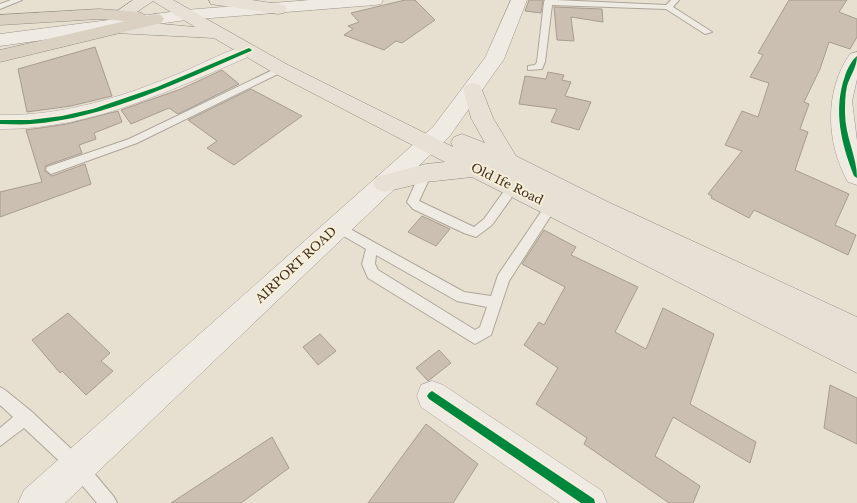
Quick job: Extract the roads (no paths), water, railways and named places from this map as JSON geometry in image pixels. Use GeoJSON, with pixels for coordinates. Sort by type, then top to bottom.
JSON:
{"type":"FeatureCollection","features":[{"type":"Feature","properties":{"kind":"highway"},"geometry":{"type":"LineString","coordinates":[[0,56],[158,10]]}},
{"type":"Feature","properties":{"kind":"highway"},"geometry":{"type":"LineString","coordinates":[[0,20],[121,21]]}},
{"type":"Feature","properties":{"kind":"main road"},"geometry":{"type":"LineString","coordinates":[[121,21],[145,0]]}},
{"type":"Feature","properties":{"kind":"main road"},"geometry":{"type":"LineString","coordinates":[[199,7],[278,9],[375,0]]}},
{"type":"Feature","properties":{"kind":"main road","name":"AIRPORT ROAD"},"geometry":{"type":"LineString","coordinates":[[37,503],[435,138],[494,59],[519,0]]}},
{"type":"Feature","properties":{"kind":"main road","name":"Old Ife Road"},"geometry":{"type":"LineString","coordinates":[[158,10],[199,7],[240,42],[281,69],[435,138],[508,162],[591,205],[857,332]]}},
{"type":"Feature","properties":{"kind":"main road"},"geometry":{"type":"LineString","coordinates":[[121,21],[240,42],[265,16],[278,9]]}},
{"type":"Feature","properties":{"kind":"main road"},"geometry":{"type":"LineString","coordinates":[[0,40],[158,10]]}},
{"type":"Feature","properties":{"kind":"main road","name":"Old Ife Road"},"geometry":{"type":"LineString","coordinates":[[240,42],[435,138],[474,168],[857,358]]}},
{"type":"Feature","properties":{"kind":"main road"},"geometry":{"type":"LineString","coordinates":[[857,58],[848,71],[840,112],[844,139],[857,176]]}},
{"type":"Feature","properties":{"kind":"main road"},"geometry":{"type":"LineString","coordinates":[[472,89],[482,118],[508,162]]}},
{"type":"Feature","properties":{"kind":"main road"},"geometry":{"type":"LineString","coordinates":[[385,183],[426,173],[474,168]]}},
{"type":"Feature","properties":{"kind":"street"},"geometry":{"type":"LineString","coordinates":[[0,122],[16,124],[40,121],[108,108],[240,42]]}},
{"type":"Feature","properties":{"kind":"street"},"geometry":{"type":"LineString","coordinates":[[432,396],[590,503]]}},
{"type":"Feature","properties":{"kind":"lane"},"geometry":{"type":"LineString","coordinates":[[0,7],[18,0]]}},
{"type":"Feature","properties":{"kind":"lane"},"geometry":{"type":"LineString","coordinates":[[668,8],[675,0]]}},
{"type":"Feature","properties":{"kind":"lane"},"geometry":{"type":"LineString","coordinates":[[531,68],[539,67],[541,62],[548,1],[668,8],[708,32]]}},
{"type":"Feature","properties":{"kind":"lane"},"geometry":{"type":"LineString","coordinates":[[51,170],[134,141],[281,69]]}},
{"type":"Feature","properties":{"kind":"lane"},"geometry":{"type":"LineString","coordinates":[[426,173],[413,202],[423,209],[476,232],[488,222],[513,187]]}},
{"type":"Feature","properties":{"kind":"lane"},"geometry":{"type":"LineString","coordinates":[[373,248],[367,260],[369,269],[373,274],[468,336],[475,338],[486,331],[503,279],[551,206]]}},
{"type":"Feature","properties":{"kind":"lane"},"geometry":{"type":"LineString","coordinates":[[337,227],[462,297],[496,303]]}},
{"type":"Feature","properties":{"kind":"lane"},"geometry":{"type":"LineString","coordinates":[[0,394],[77,466],[108,503]]}},
{"type":"Feature","properties":{"kind":"lane"},"geometry":{"type":"LineString","coordinates":[[0,438],[25,416]]}}]}
